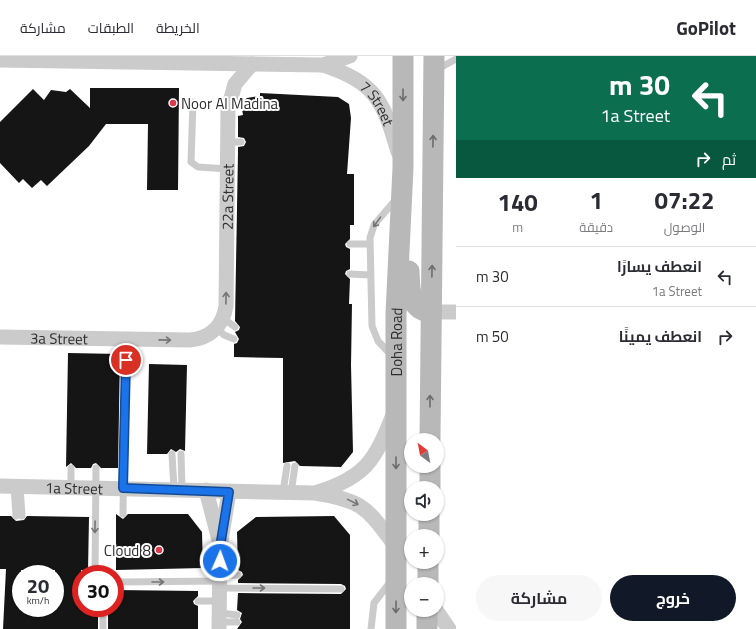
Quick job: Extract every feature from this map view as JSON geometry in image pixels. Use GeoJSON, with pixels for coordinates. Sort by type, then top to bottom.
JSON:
{"type":"FeatureCollection","features":[{"type":"Feature","properties":{"kind":"main road","name":"Doha Road"},"geometry":{"type":"LineString","coordinates":[[396,629],[396,360],[403,168],[403,56]]}},
{"type":"Feature","properties":{"kind":"main road"},"geometry":{"type":"LineString","coordinates":[[430,433],[434,64]]}},
{"type":"Feature","properties":{"kind":"main road"},"geometry":{"type":"LineString","coordinates":[[403,168],[411,298],[418,308],[431,312]]}},
{"type":"Feature","properties":{"kind":"main road"},"geometry":{"type":"LineString","coordinates":[[427,629],[428,617]]}},
{"type":"Feature","properties":{"kind":"street","name":"7 Street"},"geometry":{"type":"LineString","coordinates":[[0,60],[67,58],[234,60],[252,64],[323,65],[350,56]]}},
{"type":"Feature","properties":{"kind":"street","name":"22a Street"},"geometry":{"type":"LineString","coordinates":[[222,326],[226,306],[232,210],[231,175],[234,142],[228,109],[230,97],[240,77],[252,64]]}},
{"type":"Feature","properties":{"kind":"street","name":"7 Street"},"geometry":{"type":"LineString","coordinates":[[323,65],[356,78],[369,88],[379,100],[392,129],[403,168]]}},
{"type":"Feature","properties":{"kind":"street"},"geometry":{"type":"LineString","coordinates":[[431,312],[456,312]]}},
{"type":"Feature","properties":{"kind":"street","name":"3a Street"},"geometry":{"type":"LineString","coordinates":[[0,337],[190,340],[198,339],[222,326]]}},
{"type":"Feature","properties":{"kind":"street","name":"1a Street"},"geometry":{"type":"LineString","coordinates":[[315,493],[346,482],[367,466],[382,443],[396,408]]}},
{"type":"Feature","properties":{"kind":"street","name":"1a Street"},"geometry":{"type":"LineString","coordinates":[[11,486],[315,493],[345,498],[364,508],[397,548]]}},
{"type":"Feature","properties":{"kind":"street"},"geometry":{"type":"LineString","coordinates":[[206,490],[220,547]]}},
{"type":"Feature","properties":{"kind":"street"},"geometry":{"type":"LineString","coordinates":[[220,601],[220,547],[229,492]]}},
{"type":"Feature","properties":{"kind":"street"},"geometry":{"type":"LineString","coordinates":[[441,617],[449,629]]}},
{"type":"Feature","properties":{"kind":"lane"},"geometry":{"type":"LineString","coordinates":[[434,64],[456,59]]}},
{"type":"Feature","properties":{"kind":"lane"},"geometry":{"type":"LineString","coordinates":[[193,102],[191,162],[198,168],[231,175]]}},
{"type":"Feature","properties":{"kind":"lane"},"geometry":{"type":"LineString","coordinates":[[396,360],[378,341],[373,331],[370,244],[374,225],[402,192]]}},
{"type":"Feature","properties":{"kind":"lane"},"geometry":{"type":"LineString","coordinates":[[350,244],[370,244]]}},
{"type":"Feature","properties":{"kind":"lane"},"geometry":{"type":"LineString","coordinates":[[350,274],[370,275]]}},
{"type":"Feature","properties":{"kind":"lane"},"geometry":{"type":"LineString","coordinates":[[222,326],[224,335],[234,339]]}},
{"type":"Feature","properties":{"kind":"lane"},"geometry":{"type":"LineString","coordinates":[[123,514],[126,360]]}},
{"type":"Feature","properties":{"kind":"lane"},"geometry":{"type":"LineString","coordinates":[[172,454],[178,489]]}},
{"type":"Feature","properties":{"kind":"lane"},"geometry":{"type":"LineString","coordinates":[[178,489],[181,454]]}},
{"type":"Feature","properties":{"kind":"lane"},"geometry":{"type":"LineString","coordinates":[[287,493],[291,466]]}},
{"type":"Feature","properties":{"kind":"lane"},"geometry":{"type":"LineString","coordinates":[[71,468],[71,487]]}},
{"type":"Feature","properties":{"kind":"lane"},"geometry":{"type":"LineString","coordinates":[[95,565],[96,468]]}},
{"type":"Feature","properties":{"kind":"lane"},"geometry":{"type":"LineString","coordinates":[[11,486],[19,516]]}},
{"type":"Feature","properties":{"kind":"lane"},"geometry":{"type":"LineString","coordinates":[[220,601],[238,575]]}},
{"type":"Feature","properties":{"kind":"lane"},"geometry":{"type":"LineString","coordinates":[[371,629],[374,602],[396,575]]}},
{"type":"Feature","properties":{"kind":"lane"},"geometry":{"type":"LineString","coordinates":[[124,583],[220,601],[237,615]]}},
{"type":"Feature","properties":{"kind":"lane"},"geometry":{"type":"LineString","coordinates":[[198,601],[220,601],[340,589]]}},
{"type":"Feature","properties":{"kind":"lane"},"geometry":{"type":"LineString","coordinates":[[220,601],[237,622]]}},
{"type":"Feature","properties":{"kind":"lane"},"geometry":{"type":"LineString","coordinates":[[103,617],[103,629]]}},
{"type":"Feature","properties":{"kind":"building"},"geometry":{"type":"Polygon","coordinates":[[[90,88],[179,88],[178,190],[147,190],[148,124],[106,124],[89,146],[47,186],[41,180],[32,188],[23,179],[19,183],[0,163],[0,122],[33,89],[44,100],[51,90],[66,92],[70,89],[90,108],[90,88]]]}},
{"type":"Feature","properties":{"kind":"building"},"geometry":{"type":"Polygon","coordinates":[[[260,93],[338,97],[349,104],[351,118],[347,174],[354,174],[354,225],[350,225],[350,239],[345,244],[346,247],[350,249],[350,269],[346,271],[345,274],[350,279],[349,304],[352,304],[351,365],[353,452],[341,467],[300,466],[295,461],[283,463],[283,358],[234,357],[234,344],[237,343],[239,339],[235,332],[239,330],[240,327],[235,321],[238,147],[244,146],[246,142],[244,138],[238,137],[238,116],[243,115],[241,103],[247,98],[260,96],[260,93]]]}},
{"type":"Feature","properties":{"kind":"building"},"geometry":{"type":"Polygon","coordinates":[[[68,353],[120,354],[118,468],[101,468],[96,463],[93,464],[91,468],[76,468],[71,463],[66,467],[68,353]]]}},
{"type":"Feature","properties":{"kind":"building"},"geometry":{"type":"Polygon","coordinates":[[[149,364],[187,365],[185,451],[180,449],[176,452],[171,449],[167,454],[147,454],[149,364]]]}},
{"type":"Feature","properties":{"kind":"building","name":"Cloud 8"},"geometry":{"type":"Polygon","coordinates":[[[116,514],[123,519],[128,514],[188,514],[202,532],[203,568],[124,570],[124,565],[116,565],[116,514]]]}},
{"type":"Feature","properties":{"kind":"building"},"geometry":{"type":"Polygon","coordinates":[[[0,516],[11,516],[16,521],[24,520],[27,516],[89,517],[88,565],[72,565],[72,617],[98,617],[98,629],[3,629],[6,569],[0,569],[0,516]]]}},
{"type":"Feature","properties":{"kind":"building"},"geometry":{"type":"Polygon","coordinates":[[[334,516],[350,535],[350,629],[237,629],[242,622],[240,619],[242,613],[237,610],[238,593],[341,594],[346,589],[345,586],[341,584],[238,583],[238,580],[243,575],[242,572],[238,570],[237,532],[256,517],[334,516]]]}},
{"type":"Feature","properties":{"kind":"building"},"geometry":{"type":"Polygon","coordinates":[[[124,590],[198,591],[198,596],[193,601],[194,604],[198,606],[198,629],[108,629],[108,617],[124,617],[124,590]]]}},
{"type":"Feature","properties":{"kind":"place","name":"Noor Al Madina"},"geometry":{"type":"Point","coordinates":[173,103]}},
{"type":"Feature","properties":{"kind":"place","name":"Cloud 8"},"geometry":{"type":"Point","coordinates":[159,550]}},
{"type":"Feature","properties":{"kind":"route"},"geometry":{"type":"LineString","coordinates":[[126,360],[123,488],[229,492],[220,547],[220,561]]}}]}
